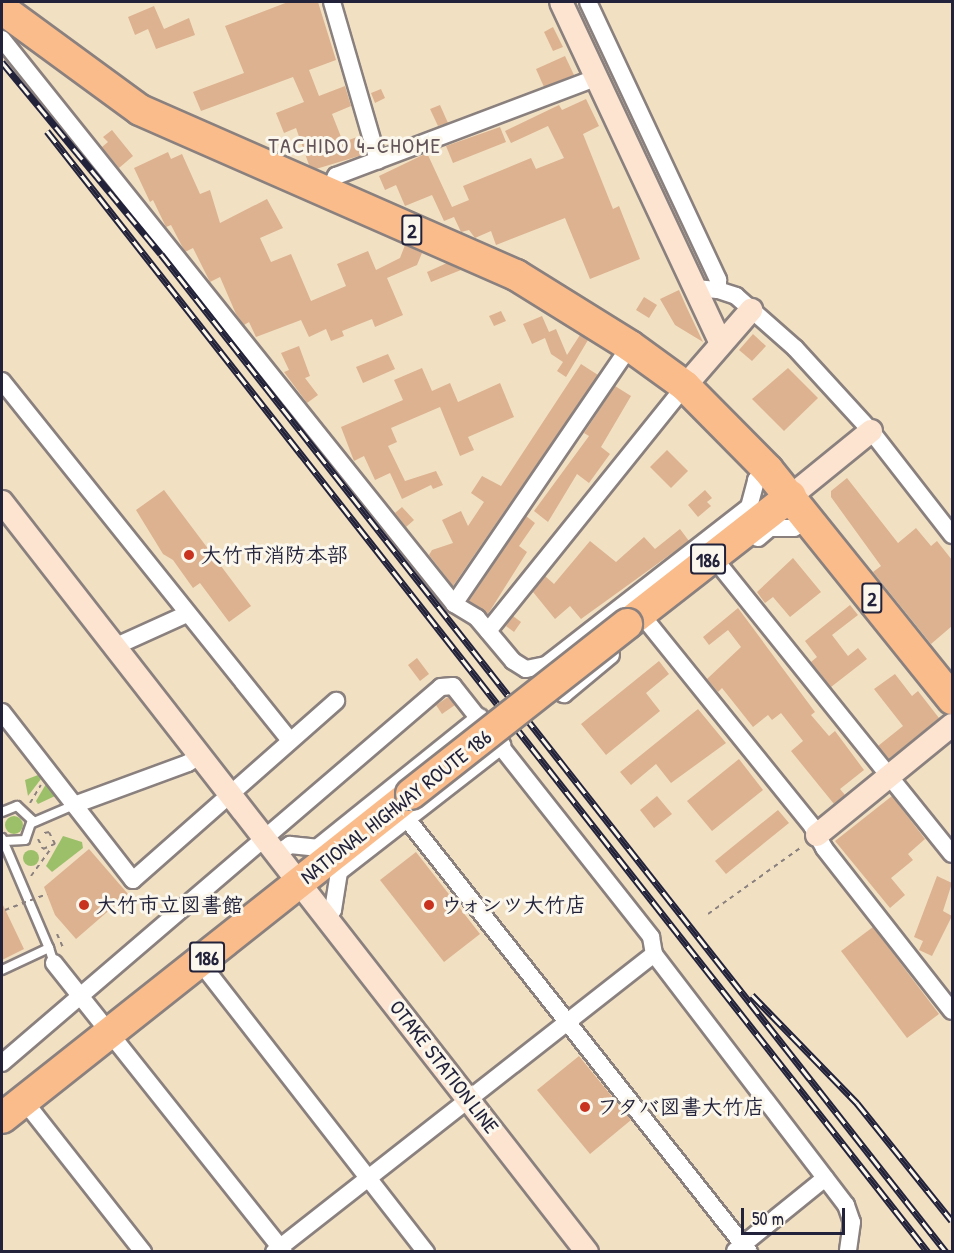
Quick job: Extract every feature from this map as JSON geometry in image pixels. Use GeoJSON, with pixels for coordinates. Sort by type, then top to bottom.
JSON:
{"type":"FeatureCollection","features":[{"type":"Feature","properties":{"kind":"highway","name":"2"},"geometry":{"type":"LineString","coordinates":[[2,9],[141,110],[516,275],[630,345],[685,386],[768,470],[952,699]]}},
{"type":"Feature","properties":{"kind":"highway","name":"NATIONAL HIGHWAY ROUTE 186"},"geometry":{"type":"LineString","coordinates":[[13,1110],[113,1034],[300,883],[638,624],[798,506]]}},
{"type":"Feature","properties":{"kind":"street"},"geometry":{"type":"LineString","coordinates":[[332,2],[378,160]]}},
{"type":"Feature","properties":{"kind":"street"},"geometry":{"type":"LineString","coordinates":[[561,2],[721,343]]}},
{"type":"Feature","properties":{"kind":"street"},"geometry":{"type":"LineString","coordinates":[[588,2],[718,280],[718,290]]}},
{"type":"Feature","properties":{"kind":"street"},"geometry":{"type":"LineString","coordinates":[[2,39],[454,604],[488,630],[513,661],[556,693],[564,694],[638,624],[721,567],[770,528],[794,528],[798,506],[871,431]]}},
{"type":"Feature","properties":{"kind":"street"},"geometry":{"type":"LineString","coordinates":[[328,193],[336,176],[596,78]]}},
{"type":"Feature","properties":{"kind":"street"},"geometry":{"type":"LineString","coordinates":[[694,288],[718,290],[736,296],[795,348],[871,431],[952,535]]}},
{"type":"Feature","properties":{"kind":"street"},"geometry":{"type":"LineString","coordinates":[[488,630],[685,386],[751,310]]}},
{"type":"Feature","properties":{"kind":"street"},"geometry":{"type":"LineString","coordinates":[[454,604],[630,345]]}},
{"type":"Feature","properties":{"kind":"street"},"geometry":{"type":"LineString","coordinates":[[2,381],[290,741]]}},
{"type":"Feature","properties":{"kind":"street"},"geometry":{"type":"LineString","coordinates":[[526,669],[546,665],[749,507],[756,480],[768,470]]}},
{"type":"Feature","properties":{"kind":"street","name":"OTAKE STATION LINE"},"geometry":{"type":"LineString","coordinates":[[2,502],[587,1251]]}},
{"type":"Feature","properties":{"kind":"street"},"geometry":{"type":"LineString","coordinates":[[721,567],[952,854]]}},
{"type":"Feature","properties":{"kind":"street"},"geometry":{"type":"LineString","coordinates":[[114,647],[187,614]]}},
{"type":"Feature","properties":{"kind":"street"},"geometry":{"type":"LineString","coordinates":[[638,624],[817,835],[952,1011]]}},
{"type":"Feature","properties":{"kind":"street"},"geometry":{"type":"LineString","coordinates":[[2,1063],[81,996],[271,847],[441,687],[453,686],[480,717],[651,937],[654,954],[846,1205],[852,1222],[848,1251]]}},
{"type":"Feature","properties":{"kind":"street"},"geometry":{"type":"LineString","coordinates":[[2,712],[133,879],[336,701]]}},
{"type":"Feature","properties":{"kind":"street"},"geometry":{"type":"LineString","coordinates":[[326,916],[333,910],[339,872],[413,798],[480,717]]}},
{"type":"Feature","properties":{"kind":"street"},"geometry":{"type":"LineString","coordinates":[[817,835],[952,725]]}},
{"type":"Feature","properties":{"kind":"street"},"geometry":{"type":"LineString","coordinates":[[271,847],[290,845],[317,848],[413,798],[502,745]]}},
{"type":"Feature","properties":{"kind":"street"},"geometry":{"type":"LineString","coordinates":[[74,805],[188,764],[199,756]]}},
{"type":"Feature","properties":{"kind":"street"},"geometry":{"type":"LineString","coordinates":[[413,798],[570,1021],[742,1249],[825,1178]]}},
{"type":"Feature","properties":{"kind":"street"},"geometry":{"type":"LineString","coordinates":[[51,955],[279,1250],[654,954]]}},
{"type":"Feature","properties":{"kind":"street"},"geometry":{"type":"LineString","coordinates":[[200,962],[426,1251]]}},
{"type":"Feature","properties":{"kind":"street"},"geometry":{"type":"LineString","coordinates":[[13,1110],[143,1251]]}},
{"type":"Feature","properties":{"kind":"lane"},"geometry":{"type":"LineString","coordinates":[[2,970],[51,955],[3,840],[25,840],[32,823],[74,805]]}},
{"type":"Feature","properties":{"kind":"lane"},"geometry":{"type":"LineString","coordinates":[[2,812],[17,806],[25,810],[32,823]]}},
{"type":"Feature","properties":{"kind":"path"},"geometry":{"type":"LineString","coordinates":[[25,810],[49,772]]}},
{"type":"Feature","properties":{"kind":"path"},"geometry":{"type":"LineString","coordinates":[[30,877],[52,848],[53,835],[40,834]]}},
{"type":"Feature","properties":{"kind":"path"},"geometry":{"type":"LineString","coordinates":[[708,914],[817,835]]}},
{"type":"Feature","properties":{"kind":"path"},"geometry":{"type":"LineString","coordinates":[[38,839],[43,849],[52,848]]}},
{"type":"Feature","properties":{"kind":"path"},"geometry":{"type":"LineString","coordinates":[[5,910],[47,894]]}},
{"type":"Feature","properties":{"kind":"green space"},"geometry":{"type":"Polygon","coordinates":[[[38,775],[41,779],[28,796],[25,780],[38,775]]]}},
{"type":"Feature","properties":{"kind":"green space"},"geometry":{"type":"Polygon","coordinates":[[[46,784],[55,796],[38,804],[36,801],[46,784]]]}},
{"type":"Feature","properties":{"kind":"green space"},"geometry":{"type":"Polygon","coordinates":[[[14,816],[20,819],[23,825],[20,831],[14,834],[8,831],[5,825],[8,819],[14,816]]]}},
{"type":"Feature","properties":{"kind":"green space"},"geometry":{"type":"Polygon","coordinates":[[[63,836],[82,842],[83,848],[52,872],[46,866],[63,836]]]}},
{"type":"Feature","properties":{"kind":"green space"},"geometry":{"type":"Polygon","coordinates":[[[31,850],[37,852],[39,858],[37,864],[31,866],[25,864],[23,858],[25,852],[31,850]]]}},
{"type":"Feature","properties":{"kind":"building"},"geometry":{"type":"Polygon","coordinates":[[[288,2],[318,2],[336,60],[309,70],[319,96],[345,86],[351,106],[332,114],[343,142],[360,136],[362,155],[316,169],[309,165],[296,128],[284,133],[276,113],[304,102],[293,77],[201,111],[193,92],[244,73],[225,26],[288,2]]]}},
{"type":"Feature","properties":{"kind":"building"},"geometry":{"type":"Polygon","coordinates":[[[154,6],[164,29],[189,18],[195,35],[156,49],[148,29],[135,35],[128,17],[154,6]]]}},
{"type":"Feature","properties":{"kind":"building"},"geometry":{"type":"Polygon","coordinates":[[[553,27],[563,47],[553,51],[544,32],[553,27]]]}},
{"type":"Feature","properties":{"kind":"building"},"geometry":{"type":"Polygon","coordinates":[[[565,56],[574,75],[544,87],[536,69],[565,56]]]}},
{"type":"Feature","properties":{"kind":"building"},"geometry":{"type":"Polygon","coordinates":[[[381,89],[385,98],[375,103],[371,93],[381,89]]]}},
{"type":"Feature","properties":{"kind":"building"},"geometry":{"type":"Polygon","coordinates":[[[586,99],[599,126],[583,134],[613,209],[619,206],[640,259],[590,279],[565,218],[496,245],[491,231],[475,238],[469,230],[461,232],[454,217],[444,221],[432,195],[405,206],[396,185],[385,190],[379,176],[427,153],[452,207],[469,200],[463,186],[531,158],[536,169],[564,158],[548,126],[511,143],[505,131],[559,105],[562,110],[586,99]]]}},
{"type":"Feature","properties":{"kind":"building"},"geometry":{"type":"Polygon","coordinates":[[[440,105],[448,123],[438,126],[430,109],[440,105]]]}},
{"type":"Feature","properties":{"kind":"building"},"geometry":{"type":"Polygon","coordinates":[[[500,127],[506,142],[453,163],[446,146],[500,127]]]}},
{"type":"Feature","properties":{"kind":"building"},"geometry":{"type":"Polygon","coordinates":[[[112,130],[133,156],[119,168],[102,147],[108,142],[103,137],[112,130]]]}},
{"type":"Feature","properties":{"kind":"building"},"geometry":{"type":"Polygon","coordinates":[[[168,152],[171,159],[182,154],[200,194],[210,190],[220,223],[267,199],[283,228],[260,238],[271,262],[291,254],[311,301],[346,286],[337,264],[368,251],[376,270],[400,258],[405,245],[422,253],[417,265],[387,278],[403,315],[375,327],[372,319],[342,331],[344,336],[331,341],[326,329],[309,337],[301,320],[256,337],[249,322],[244,325],[236,314],[220,277],[210,282],[193,248],[185,252],[171,225],[166,227],[153,200],[150,202],[134,168],[168,152]]]}},
{"type":"Feature","properties":{"kind":"building"},"geometry":{"type":"Polygon","coordinates":[[[447,263],[461,270],[431,282],[427,272],[447,263]]]}},
{"type":"Feature","properties":{"kind":"building"},"geometry":{"type":"Polygon","coordinates":[[[679,290],[703,342],[675,325],[660,299],[679,290]]]}},
{"type":"Feature","properties":{"kind":"building"},"geometry":{"type":"Polygon","coordinates":[[[644,297],[657,305],[649,318],[636,310],[644,297]]]}},
{"type":"Feature","properties":{"kind":"building"},"geometry":{"type":"Polygon","coordinates":[[[501,311],[506,321],[494,326],[489,316],[501,311]]]}},
{"type":"Feature","properties":{"kind":"building"},"geometry":{"type":"Polygon","coordinates":[[[542,316],[549,332],[556,329],[567,355],[580,335],[588,340],[566,377],[557,371],[563,362],[551,354],[545,338],[532,344],[523,324],[542,316]]]}},
{"type":"Feature","properties":{"kind":"building"},"geometry":{"type":"Polygon","coordinates":[[[753,334],[766,346],[752,361],[739,350],[753,334]]]}},
{"type":"Feature","properties":{"kind":"building"},"geometry":{"type":"Polygon","coordinates":[[[299,346],[310,376],[305,378],[318,395],[307,403],[284,372],[289,370],[281,353],[299,346]]]}},
{"type":"Feature","properties":{"kind":"building"},"geometry":{"type":"Polygon","coordinates":[[[388,354],[395,369],[363,383],[356,367],[388,354]]]}},
{"type":"Feature","properties":{"kind":"building"},"geometry":{"type":"Polygon","coordinates":[[[581,364],[598,375],[453,586],[429,555],[432,550],[453,543],[442,520],[461,511],[468,526],[484,502],[471,493],[482,476],[501,486],[581,364]]]}},
{"type":"Feature","properties":{"kind":"building"},"geometry":{"type":"Polygon","coordinates":[[[422,368],[432,391],[450,383],[458,402],[500,383],[514,417],[468,437],[474,450],[460,456],[440,407],[391,428],[397,442],[388,446],[405,481],[436,471],[443,485],[433,489],[431,485],[402,499],[390,473],[375,480],[364,456],[354,461],[341,427],[403,400],[394,380],[422,368]]]}},
{"type":"Feature","properties":{"kind":"building"},"geometry":{"type":"Polygon","coordinates":[[[788,368],[818,398],[784,431],[752,399],[788,368]]]}},
{"type":"Feature","properties":{"kind":"building"},"geometry":{"type":"Polygon","coordinates":[[[615,386],[631,396],[601,447],[610,454],[589,483],[577,474],[548,522],[534,511],[589,436],[584,433],[615,386]]]}},
{"type":"Feature","properties":{"kind":"building"},"geometry":{"type":"Polygon","coordinates":[[[667,450],[688,471],[671,488],[650,467],[667,450]]]}},
{"type":"Feature","properties":{"kind":"building"},"geometry":{"type":"Polygon","coordinates":[[[847,478],[898,543],[916,528],[931,546],[937,541],[952,560],[952,626],[931,644],[873,572],[881,566],[831,497],[831,491],[847,478]]]}},
{"type":"Feature","properties":{"kind":"building","name":"大竹市消防本部"},"geometry":{"type":"Polygon","coordinates":[[[164,490],[251,606],[229,622],[200,583],[193,588],[173,560],[163,554],[136,510],[164,490]]]}},
{"type":"Feature","properties":{"kind":"building"},"geometry":{"type":"Polygon","coordinates":[[[705,490],[712,498],[707,502],[711,506],[698,517],[688,505],[705,490]]]}},
{"type":"Feature","properties":{"kind":"building"},"geometry":{"type":"Polygon","coordinates":[[[402,507],[414,520],[406,527],[395,513],[402,507]]]}},
{"type":"Feature","properties":{"kind":"building"},"geometry":{"type":"Polygon","coordinates":[[[526,516],[535,523],[519,546],[527,552],[488,614],[469,601],[526,516]]]}},
{"type":"Feature","properties":{"kind":"building"},"geometry":{"type":"Polygon","coordinates":[[[680,529],[689,541],[581,619],[570,606],[555,619],[533,592],[545,576],[554,584],[590,541],[616,562],[644,537],[655,549],[680,529]]]}},
{"type":"Feature","properties":{"kind":"building"},"geometry":{"type":"Polygon","coordinates":[[[793,558],[821,592],[790,617],[773,597],[765,603],[757,592],[793,558]]]}},
{"type":"Feature","properties":{"kind":"building"},"geometry":{"type":"Polygon","coordinates":[[[850,605],[858,615],[832,635],[848,656],[858,648],[867,659],[831,687],[811,662],[817,657],[805,641],[850,605]]]}},
{"type":"Feature","properties":{"kind":"building"},"geometry":{"type":"Polygon","coordinates":[[[738,608],[815,712],[811,715],[829,736],[835,731],[864,770],[840,789],[845,795],[834,804],[791,751],[803,741],[781,713],[772,720],[768,715],[753,727],[722,688],[718,692],[707,679],[741,647],[728,630],[709,645],[703,637],[738,608]]]}},
{"type":"Feature","properties":{"kind":"building"},"geometry":{"type":"Polygon","coordinates":[[[513,616],[521,622],[514,632],[506,626],[513,616]]]}},
{"type":"Feature","properties":{"kind":"building"},"geometry":{"type":"Polygon","coordinates":[[[417,658],[429,674],[420,681],[408,665],[417,658]]]}},
{"type":"Feature","properties":{"kind":"building"},"geometry":{"type":"Polygon","coordinates":[[[659,661],[669,674],[646,693],[660,711],[606,755],[581,724],[659,661]]]}},
{"type":"Feature","properties":{"kind":"building"},"geometry":{"type":"Polygon","coordinates":[[[895,674],[912,696],[918,691],[939,718],[889,759],[878,746],[903,726],[874,689],[895,674]]]}},
{"type":"Feature","properties":{"kind":"building"},"geometry":{"type":"Polygon","coordinates":[[[448,697],[455,705],[442,714],[436,705],[448,697]]]}},
{"type":"Feature","properties":{"kind":"building"},"geometry":{"type":"Polygon","coordinates":[[[698,709],[726,743],[671,783],[656,764],[631,785],[620,772],[698,709]]]}},
{"type":"Feature","properties":{"kind":"building"},"geometry":{"type":"Polygon","coordinates":[[[739,759],[763,790],[712,831],[687,801],[739,759]]]}},
{"type":"Feature","properties":{"kind":"building"},"geometry":{"type":"Polygon","coordinates":[[[657,796],[672,814],[654,828],[640,810],[657,796]]]}},
{"type":"Feature","properties":{"kind":"building"},"geometry":{"type":"Polygon","coordinates":[[[892,796],[925,839],[908,854],[913,860],[891,878],[905,895],[890,908],[835,841],[892,796]]]}},
{"type":"Feature","properties":{"kind":"building"},"geometry":{"type":"Polygon","coordinates":[[[778,810],[789,823],[726,874],[715,861],[778,810]]]}},
{"type":"Feature","properties":{"kind":"building","name":"大竹市立図書館"},"geometry":{"type":"Polygon","coordinates":[[[89,849],[128,894],[76,939],[55,915],[44,887],[89,849]]]}},
{"type":"Feature","properties":{"kind":"building"},"geometry":{"type":"Polygon","coordinates":[[[416,852],[480,934],[444,962],[380,880],[416,852]]]}},
{"type":"Feature","properties":{"kind":"building"},"geometry":{"type":"Polygon","coordinates":[[[937,876],[952,883],[943,911],[952,916],[932,956],[919,950],[923,941],[914,937],[937,876]]]}},
{"type":"Feature","properties":{"kind":"building"},"geometry":{"type":"Polygon","coordinates":[[[2,903],[24,949],[2,960],[2,903]]]}},
{"type":"Feature","properties":{"kind":"building"},"geometry":{"type":"Polygon","coordinates":[[[873,927],[939,1014],[907,1038],[841,951],[873,927]]]}},
{"type":"Feature","properties":{"kind":"building"},"geometry":{"type":"Polygon","coordinates":[[[579,1056],[631,1120],[590,1154],[537,1090],[579,1056]]]}},
{"type":"Feature","properties":{"kind":"railway"},"geometry":{"type":"LineString","coordinates":[[2,62],[161,254],[946,1252]]}},
{"type":"Feature","properties":{"kind":"railway"},"geometry":{"type":"LineString","coordinates":[[47,131],[928,1252]]}},
{"type":"Feature","properties":{"kind":"railway"},"geometry":{"type":"LineString","coordinates":[[752,995],[857,1103],[952,1221]]}},
{"type":"Feature","properties":{"kind":"place","name":"大竹市消防本部"},"geometry":{"type":"Point","coordinates":[189,555]}},
{"type":"Feature","properties":{"kind":"place","name":"大竹市立図書館"},"geometry":{"type":"Point","coordinates":[84,905]}},
{"type":"Feature","properties":{"kind":"place","name":"ウォンツ大竹店"},"geometry":{"type":"Point","coordinates":[429,905]}},
{"type":"Feature","properties":{"kind":"place","name":"フタバ図書大竹店"},"geometry":{"type":"Point","coordinates":[585,1107]}},
{"type":"Feature","properties":{"kind":"district","name":"TACHIDO 4-CHOME"},"geometry":{"type":"Point","coordinates":[355,146]}}]}
